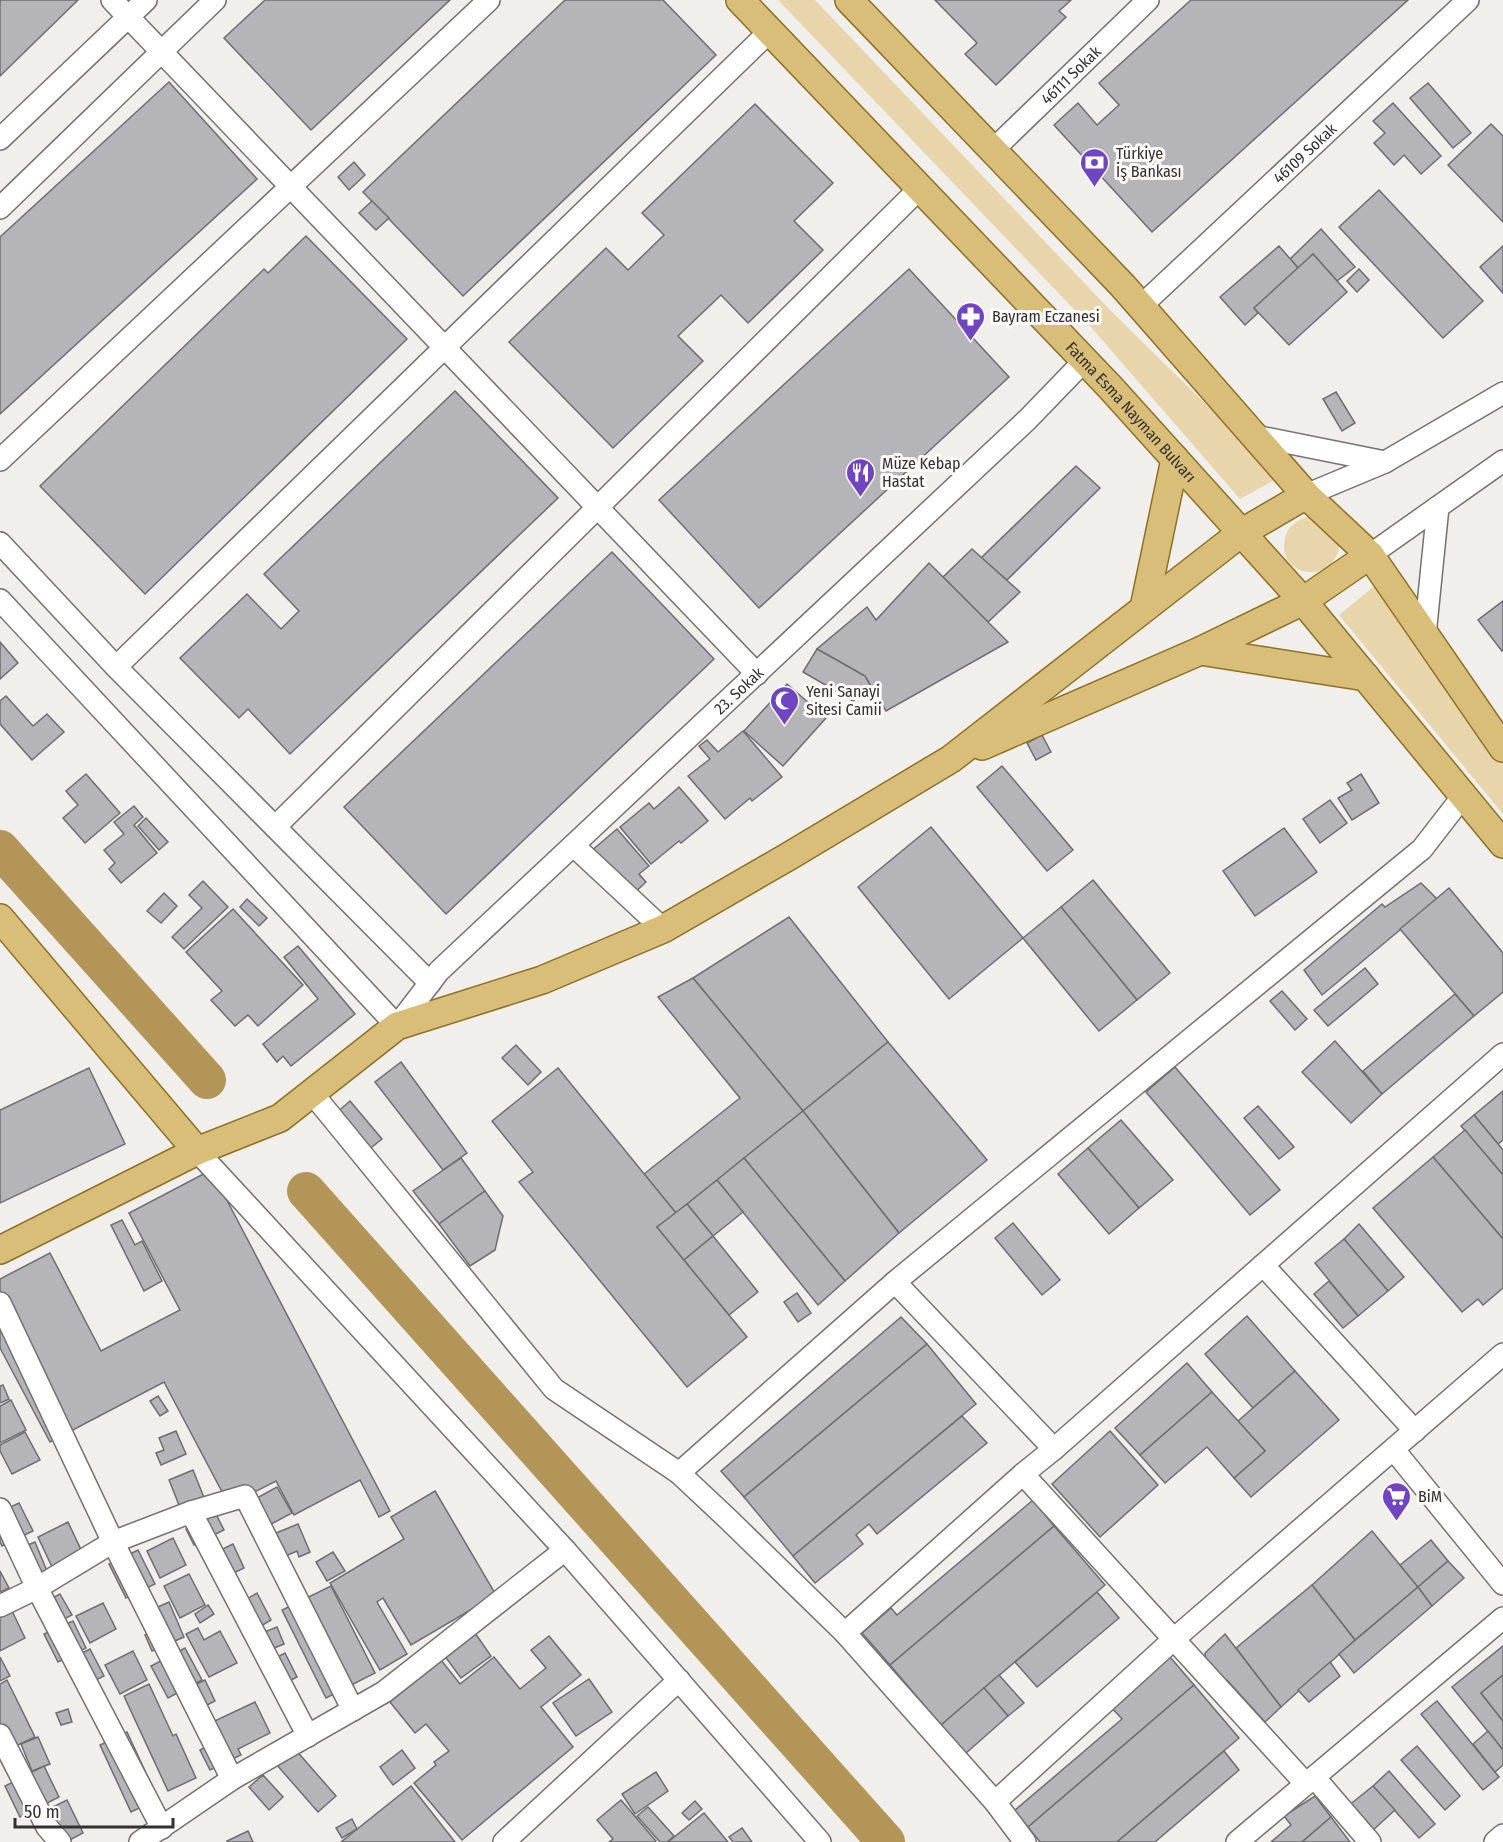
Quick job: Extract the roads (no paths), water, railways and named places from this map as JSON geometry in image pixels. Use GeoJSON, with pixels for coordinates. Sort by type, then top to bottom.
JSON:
{"type":"FeatureCollection","features":[{"type":"Feature","properties":{"kind":"main road","name":"Fatma Esma Nayman Bulvarı"},"geometry":{"type":"LineString","coordinates":[[740,0],[1085,360],[1175,459],[1303,601],[1503,844]]}},
{"type":"Feature","properties":{"kind":"main road"},"geometry":{"type":"LineString","coordinates":[[849,0],[1141,306],[1306,495],[1370,555],[1502,743]]}},
{"type":"Feature","properties":{"kind":"main road"},"geometry":{"type":"LineString","coordinates":[[1144,608],[1175,459]]}},
{"type":"Feature","properties":{"kind":"main road"},"geometry":{"type":"LineString","coordinates":[[1,1247],[197,1151],[280,1118],[397,1026],[542,981],[663,929],[951,759],[1241,533],[1306,495]]}},
{"type":"Feature","properties":{"kind":"main road"},"geometry":{"type":"LineString","coordinates":[[951,759],[1200,651],[1303,601],[1370,555]]}},
{"type":"Feature","properties":{"kind":"main road"},"geometry":{"type":"LineString","coordinates":[[1200,651],[1366,677]]}},
{"type":"Feature","properties":{"kind":"main road"},"geometry":{"type":"LineString","coordinates":[[0,918],[197,1151]]}},
{"type":"Feature","properties":{"kind":"street"},"geometry":{"type":"LineString","coordinates":[[112,0],[757,674]]}},
{"type":"Feature","properties":{"kind":"street"},"geometry":{"type":"LineString","coordinates":[[0,139],[146,0]]}},
{"type":"Feature","properties":{"kind":"street"},"geometry":{"type":"LineString","coordinates":[[0,208],[215,0]]}},
{"type":"Feature","properties":{"kind":"street"},"geometry":{"type":"LineString","coordinates":[[0,460],[489,0]]}},
{"type":"Feature","properties":{"kind":"street","name":"46111 Sokak"},"geometry":{"type":"LineString","coordinates":[[993,150],[1148,0]]}},
{"type":"Feature","properties":{"kind":"street","name":"46109 Sokak"},"geometry":{"type":"LineString","coordinates":[[1141,306],[1468,0]]}},
{"type":"Feature","properties":{"kind":"street"},"geometry":{"type":"LineString","coordinates":[[116,667],[770,31]]}},
{"type":"Feature","properties":{"kind":"street"},"geometry":{"type":"LineString","coordinates":[[276,827],[920,188]]}},
{"type":"Feature","properties":{"kind":"street","name":"23. Sokak"},"geometry":{"type":"LineString","coordinates":[[397,1026],[439,971],[1028,419],[1085,360]]}},
{"type":"Feature","properties":{"kind":"street"},"geometry":{"type":"LineString","coordinates":[[1306,495],[1385,462],[1503,393]]}},
{"type":"Feature","properties":{"kind":"street"},"geometry":{"type":"LineString","coordinates":[[1255,436],[1385,462]]}},
{"type":"Feature","properties":{"kind":"street"},"geometry":{"type":"LineString","coordinates":[[1370,555],[1503,461]]}},
{"type":"Feature","properties":{"kind":"street"},"geometry":{"type":"LineString","coordinates":[[1425,635],[1438,507]]}},
{"type":"Feature","properties":{"kind":"street"},"geometry":{"type":"LineString","coordinates":[[0,543],[116,667],[430,983]]}},
{"type":"Feature","properties":{"kind":"street"},"geometry":{"type":"LineString","coordinates":[[0,600],[397,1026]]}},
{"type":"Feature","properties":{"kind":"street"},"geometry":{"type":"LineString","coordinates":[[679,1473],[895,1282],[1422,849],[1463,796]]}},
{"type":"Feature","properties":{"kind":"street"},"geometry":{"type":"LineString","coordinates":[[574,846],[663,929]]}},
{"type":"Feature","properties":{"kind":"street"},"geometry":{"type":"LineString","coordinates":[[845,1633],[1503,1054]]}},
{"type":"Feature","properties":{"kind":"street"},"geometry":{"type":"LineString","coordinates":[[312,1093],[554,1389],[679,1473],[845,1633],[995,1802],[1025,1842]]}},
{"type":"Feature","properties":{"kind":"street"},"geometry":{"type":"LineString","coordinates":[[197,1151],[565,1550],[820,1842]]}},
{"type":"Feature","properties":{"kind":"street"},"geometry":{"type":"LineString","coordinates":[[1263,1265],[1415,1431]]}},
{"type":"Feature","properties":{"kind":"street"},"geometry":{"type":"LineString","coordinates":[[895,1282],[1054,1449]]}},
{"type":"Feature","properties":{"kind":"street"},"geometry":{"type":"LineString","coordinates":[[0,1303],[113,1542],[232,1779]]}},
{"type":"Feature","properties":{"kind":"street"},"geometry":{"type":"LineString","coordinates":[[995,1802],[1174,1639],[1503,1354]]}},
{"type":"Feature","properties":{"kind":"street"},"geometry":{"type":"LineString","coordinates":[[1394,1450],[1503,1584]]}},
{"type":"Feature","properties":{"kind":"street"},"geometry":{"type":"LineString","coordinates":[[1023,1474],[1174,1639],[1370,1842]]}},
{"type":"Feature","properties":{"kind":"street"},"geometry":{"type":"LineString","coordinates":[[0,1606],[37,1588],[113,1542],[190,1512],[245,1496],[353,1710]]}},
{"type":"Feature","properties":{"kind":"street"},"geometry":{"type":"LineString","coordinates":[[0,1509],[37,1588],[162,1828]]}},
{"type":"Feature","properties":{"kind":"street"},"geometry":{"type":"LineString","coordinates":[[190,1512],[308,1736]]}},
{"type":"Feature","properties":{"kind":"street"},"geometry":{"type":"LineString","coordinates":[[140,1842],[232,1779],[384,1692],[565,1550]]}},
{"type":"Feature","properties":{"kind":"street"},"geometry":{"type":"LineString","coordinates":[[1237,1842],[1503,1618]]}},
{"type":"Feature","properties":{"kind":"street"},"geometry":{"type":"LineString","coordinates":[[504,1842],[679,1680]]}},
{"type":"Feature","properties":{"kind":"street"},"geometry":{"type":"LineString","coordinates":[[0,1735],[47,1827],[60,1842]]}},
{"type":"Feature","properties":{"kind":"street"},"geometry":{"type":"LineString","coordinates":[[1495,1842],[1503,1835]]}},
{"type":"Feature","properties":{"kind":"waterway"},"geometry":{"type":"LineString","coordinates":[[0,849],[207,1080]]}},
{"type":"Feature","properties":{"kind":"waterway"},"geometry":{"type":"LineString","coordinates":[[306,1191],[886,1842]]}},
{"type":"Feature","properties":{"kind":"place","name":"Türkiye İş Bankası"},"geometry":{"type":"Point","coordinates":[1095,188]}},
{"type":"Feature","properties":{"kind":"place","name":"Bayram Eczanesi"},"geometry":{"type":"Point","coordinates":[971,342]}},
{"type":"Feature","properties":{"kind":"place","name":"Müze Kebap Hastat"},"geometry":{"type":"Point","coordinates":[861,498]}},
{"type":"Feature","properties":{"kind":"place","name":"Yeni Sanayi Sitesi Camii"},"geometry":{"type":"Point","coordinates":[785,726]}},
{"type":"Feature","properties":{"kind":"place","name":"BiM"},"geometry":{"type":"Point","coordinates":[1397,1522]}}]}
